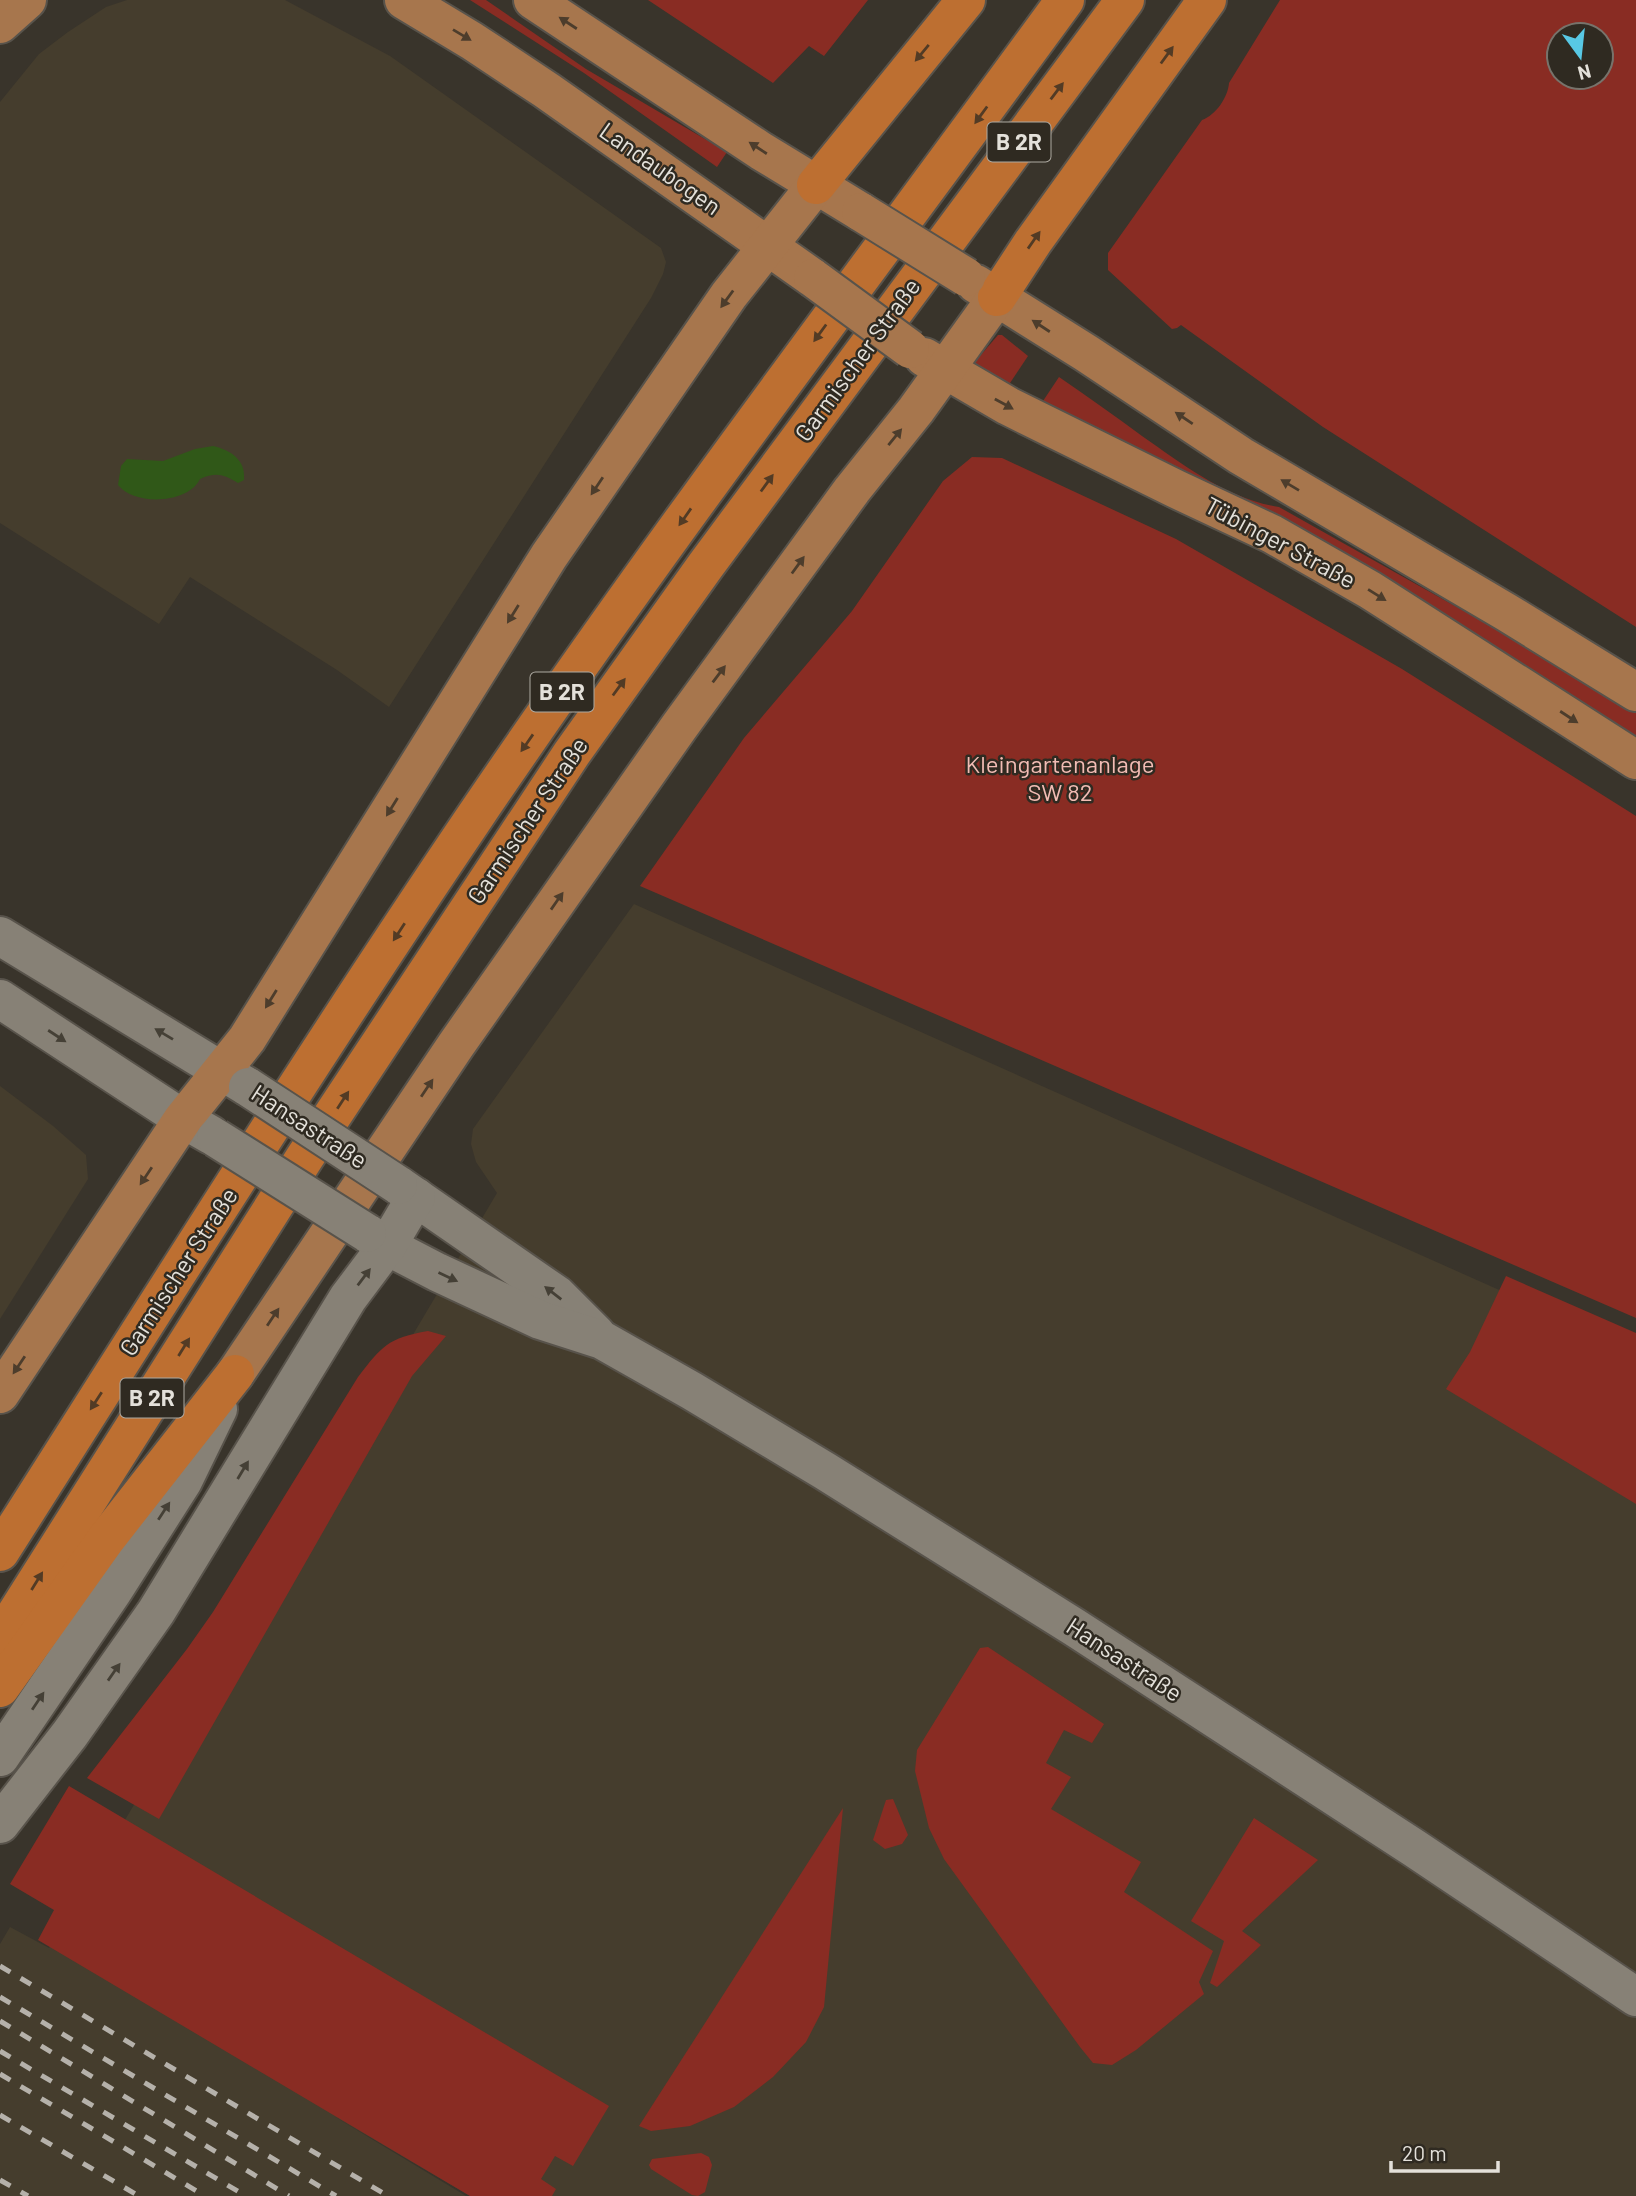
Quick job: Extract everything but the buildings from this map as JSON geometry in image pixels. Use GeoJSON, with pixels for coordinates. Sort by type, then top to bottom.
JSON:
{"type":"FeatureCollection","features":[{"type":"Feature","properties":{"kind":"highway"},"geometry":{"type":"LineString","coordinates":[[816,185],[966,0]]}},
{"type":"Feature","properties":{"kind":"highway","name":"Garmischer Straße"},"geometry":{"type":"LineString","coordinates":[[0,1552],[258,1148],[473,819],[691,508],[1065,0]]}},
{"type":"Feature","properties":{"kind":"highway","name":"Garmischer Straße"},"geometry":{"type":"LineString","coordinates":[[0,1639],[305,1157],[572,752],[706,565],[1125,0]]}},
{"type":"Feature","properties":{"kind":"highway"},"geometry":{"type":"LineString","coordinates":[[981,287],[1033,242],[1207,0]]}},
{"type":"Feature","properties":{"kind":"highway"},"geometry":{"type":"LineString","coordinates":[[0,1688],[106,1539],[235,1374]]}},
{"type":"Feature","properties":{"kind":"main road"},"geometry":{"type":"LineString","coordinates":[[0,24],[27,0]]}},
{"type":"Feature","properties":{"kind":"main road","name":"Landaubogen"},"geometry":{"type":"LineString","coordinates":[[404,0],[546,90],[769,245],[910,349]]}},
{"type":"Feature","properties":{"kind":"main road"},"geometry":{"type":"LineString","coordinates":[[533,0],[816,185],[1086,353],[1241,456],[1636,692]]}},
{"type":"Feature","properties":{"kind":"main road"},"geometry":{"type":"LineString","coordinates":[[0,1394],[183,1119],[235,1079],[247,1039],[549,556],[729,295],[816,185]]}},
{"type":"Feature","properties":{"kind":"main road"},"geometry":{"type":"LineString","coordinates":[[235,1374],[456,1045],[663,750],[852,490],[916,410],[944,370],[981,287]]}},
{"type":"Feature","properties":{"kind":"main road","name":"Tübinger Straße"},"geometry":{"type":"LineString","coordinates":[[910,349],[1008,407],[1272,534],[1370,590],[1636,760]]}},
{"type":"Feature","properties":{"kind":"street","name":"Hansastraße"},"geometry":{"type":"LineString","coordinates":[[0,936],[235,1079],[407,1191],[557,1295],[602,1340]]}},
{"type":"Feature","properties":{"kind":"street","name":"Hansastraße"},"geometry":{"type":"LineString","coordinates":[[0,999],[183,1119],[377,1239],[540,1320],[602,1340],[825,1471],[1074,1627],[1414,1848],[1636,1997]]}},
{"type":"Feature","properties":{"kind":"street"},"geometry":{"type":"LineString","coordinates":[[0,1824],[70,1734],[156,1612],[348,1298],[377,1239],[407,1191]]}},
{"type":"Feature","properties":{"kind":"street"},"geometry":{"type":"LineString","coordinates":[[0,1757],[113,1591],[183,1481],[235,1374]]}},
{"type":"Feature","properties":{"kind":"shaded area"},"geometry":{"type":"Polygon","coordinates":[[[127,0],[285,0],[390,56],[661,248],[666,262],[651,298],[389,707],[337,670],[190,577],[159,624],[0,523],[0,102],[39,54],[106,7],[127,0]]]}},
{"type":"Feature","properties":{"kind":"shaded area"},"geometry":{"type":"Polygon","coordinates":[[[213,446],[236,457],[243,467],[244,480],[238,483],[224,476],[211,475],[200,479],[184,493],[160,499],[136,496],[118,485],[121,466],[127,459],[163,461],[195,449],[213,446]]]}},
{"type":"Feature","properties":{"kind":"shaded area"},"geometry":{"type":"Polygon","coordinates":[[[634,904],[1497,1289],[1636,1346],[1636,2196],[470,2196],[332,2115],[466,2196],[0,2196],[0,1944],[10,1927],[49,1948],[497,1193],[476,1162],[471,1144],[473,1129],[634,904]]]}},
{"type":"Feature","properties":{"kind":"shaded area"},"geometry":{"type":"Polygon","coordinates":[[[0,1086],[86,1155],[88,1179],[0,1319],[0,1086]]]}},
{"type":"Feature","properties":{"kind":"green space"},"geometry":{"type":"Polygon","coordinates":[[[470,0],[486,0],[586,69],[727,152],[717,167],[584,73],[470,0]]]}},
{"type":"Feature","properties":{"kind":"green space"},"geometry":{"type":"Polygon","coordinates":[[[648,0],[868,0],[824,56],[809,46],[773,83],[648,0]]]}},
{"type":"Feature","properties":{"kind":"green space"},"geometry":{"type":"Polygon","coordinates":[[[1280,0],[1636,0],[1636,627],[1323,427],[1181,325],[1172,329],[1108,270],[1108,253],[1202,120],[1212,114],[1226,94],[1229,83],[1280,0]]]}},
{"type":"Feature","properties":{"kind":"green space"},"geometry":{"type":"Polygon","coordinates":[[[998,335],[1002,335],[1028,356],[1006,389],[973,367],[998,335]]]}},
{"type":"Feature","properties":{"kind":"green space"},"geometry":{"type":"Polygon","coordinates":[[[1059,377],[1174,458],[1224,489],[1260,503],[1279,507],[1636,708],[1636,741],[1041,404],[1059,377]]]}},
{"type":"Feature","properties":{"kind":"green space","name":"Kleingartenanlage SW 82"},"geometry":{"type":"Polygon","coordinates":[[[972,457],[1002,458],[1176,539],[1402,669],[1636,816],[1636,1318],[640,886],[744,738],[852,611],[943,481],[972,457]]]}},
{"type":"Feature","properties":{"kind":"green space"},"geometry":{"type":"Polygon","coordinates":[[[1506,1276],[1636,1333],[1636,1504],[1446,1389],[1470,1352],[1506,1276]]]}},
{"type":"Feature","properties":{"kind":"green space"},"geometry":{"type":"Polygon","coordinates":[[[428,1331],[446,1336],[412,1376],[159,1819],[87,1778],[213,1612],[358,1377],[387,1345],[395,1340],[428,1331]]]}},
{"type":"Feature","properties":{"kind":"green space"},"geometry":{"type":"Polygon","coordinates":[[[988,1647],[1104,1724],[1092,1743],[1064,1730],[1046,1763],[1071,1777],[1051,1809],[1141,1862],[1124,1892],[1213,1951],[1199,1982],[1204,1994],[1136,2050],[1112,2065],[1093,2063],[1080,2047],[944,1859],[929,1828],[915,1771],[917,1750],[980,1648],[988,1647]]]}},
{"type":"Feature","properties":{"kind":"green space"},"geometry":{"type":"Polygon","coordinates":[[[69,1786],[609,2106],[573,2166],[555,2156],[541,2179],[556,2189],[552,2196],[470,2196],[38,1940],[54,1910],[10,1884],[69,1786]]]}},
{"type":"Feature","properties":{"kind":"green space"},"geometry":{"type":"Polygon","coordinates":[[[893,1799],[908,1835],[902,1844],[885,1849],[873,1840],[886,1800],[893,1799]]]}},
{"type":"Feature","properties":{"kind":"green space"},"geometry":{"type":"Polygon","coordinates":[[[843,1808],[824,2007],[806,2042],[773,2077],[734,2107],[690,2126],[651,2131],[639,2126],[843,1808]]]}},
{"type":"Feature","properties":{"kind":"green space"},"geometry":{"type":"Polygon","coordinates":[[[1254,1818],[1318,1860],[1242,1931],[1261,1945],[1217,1987],[1210,1983],[1224,1941],[1191,1921],[1254,1818]]]}},
{"type":"Feature","properties":{"kind":"green space"},"geometry":{"type":"Polygon","coordinates":[[[701,2153],[709,2157],[712,2165],[705,2192],[698,2196],[692,2195],[651,2169],[649,2165],[652,2159],[701,2153]]]}},
{"type":"Feature","properties":{"kind":"railway"},"geometry":{"type":"LineString","coordinates":[[0,1966],[388,2196]]}},
{"type":"Feature","properties":{"kind":"railway"},"geometry":{"type":"LineString","coordinates":[[0,1997],[336,2196]]}},
{"type":"Feature","properties":{"kind":"railway"},"geometry":{"type":"LineString","coordinates":[[0,2021],[289,2196]]}},
{"type":"Feature","properties":{"kind":"railway"},"geometry":{"type":"LineString","coordinates":[[0,2051],[246,2196]]}},
{"type":"Feature","properties":{"kind":"railway"},"geometry":{"type":"LineString","coordinates":[[0,2074],[205,2196]]}},
{"type":"Feature","properties":{"kind":"railway"},"geometry":{"type":"LineString","coordinates":[[0,2115],[139,2196]]}},
{"type":"Feature","properties":{"kind":"railway"},"geometry":{"type":"LineString","coordinates":[[0,2180],[28,2196]]}}]}
